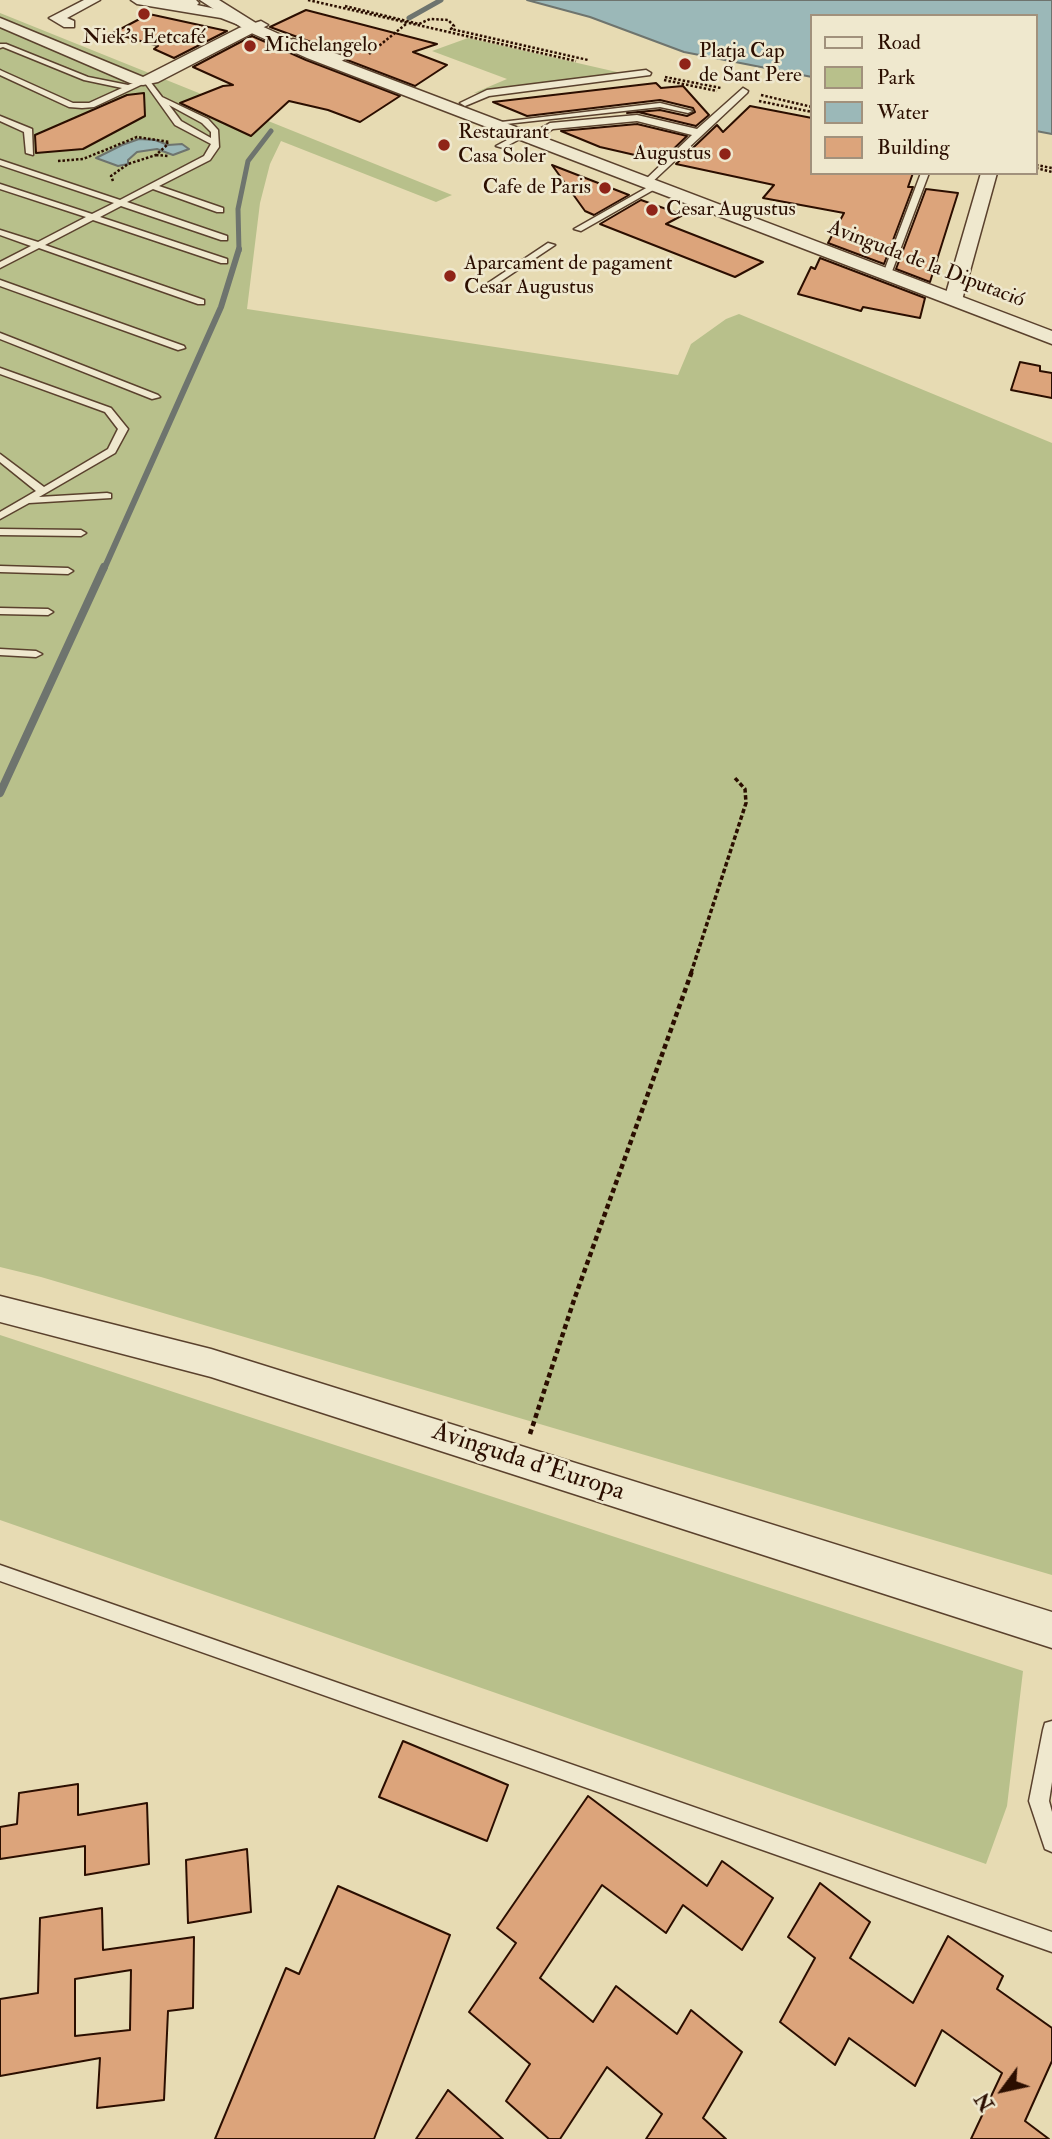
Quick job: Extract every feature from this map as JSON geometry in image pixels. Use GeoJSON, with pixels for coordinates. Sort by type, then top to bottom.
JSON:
{"type":"FeatureCollection","features":[{"type":"Feature","properties":{"kind":"street"},"geometry":{"type":"LineString","coordinates":[[69,24],[57,18],[94,0]]}},
{"type":"Feature","properties":{"kind":"street"},"geometry":{"type":"LineString","coordinates":[[137,0],[171,3],[225,15],[450,109],[468,108],[487,93],[641,73]]}},
{"type":"Feature","properties":{"kind":"street"},"geometry":{"type":"LineString","coordinates":[[171,3],[197,0]]}},
{"type":"Feature","properties":{"kind":"street"},"geometry":{"type":"LineString","coordinates":[[208,0],[252,27],[468,108]]}},
{"type":"Feature","properties":{"kind":"street"},"geometry":{"type":"LineString","coordinates":[[218,0],[252,27]]}},
{"type":"Feature","properties":{"kind":"street"},"geometry":{"type":"LineString","coordinates":[[228,0],[252,27]]}},
{"type":"Feature","properties":{"kind":"street"},"geometry":{"type":"LineString","coordinates":[[0,22],[135,80],[145,81],[252,27]]}},
{"type":"Feature","properties":{"kind":"street"},"geometry":{"type":"LineString","coordinates":[[654,184],[699,133],[741,94]]}},
{"type":"Feature","properties":{"kind":"street","name":"Avinguda de la Diputació"},"geometry":{"type":"LineString","coordinates":[[468,108],[528,136],[1052,338]]}},
{"type":"Feature","properties":{"kind":"street"},"geometry":{"type":"LineString","coordinates":[[528,136],[550,127],[637,118],[699,133]]}},
{"type":"Feature","properties":{"kind":"street"},"geometry":{"type":"LineString","coordinates":[[953,299],[988,175]]}},
{"type":"Feature","properties":{"kind":"street","name":"Avinguda d'Europa"},"geometry":{"type":"LineString","coordinates":[[0,1309],[211,1363],[1052,1630]]}},
{"type":"Feature","properties":{"kind":"lane"},"geometry":{"type":"LineString","coordinates":[[0,46],[86,79],[128,88]]}},
{"type":"Feature","properties":{"kind":"lane"},"geometry":{"type":"LineString","coordinates":[[0,72],[72,105],[82,106],[91,105],[145,81],[162,99],[178,123],[215,143]]}},
{"type":"Feature","properties":{"kind":"lane"},"geometry":{"type":"LineString","coordinates":[[0,265],[207,158],[215,147],[215,131],[205,121],[162,99]]}},
{"type":"Feature","properties":{"kind":"lane"},"geometry":{"type":"LineString","coordinates":[[497,123],[660,105],[688,111]]}},
{"type":"Feature","properties":{"kind":"lane"},"geometry":{"type":"LineString","coordinates":[[0,118],[29,132],[30,153]]}},
{"type":"Feature","properties":{"kind":"lane"},"geometry":{"type":"LineString","coordinates":[[500,146],[528,136]]}},
{"type":"Feature","properties":{"kind":"lane"},"geometry":{"type":"LineString","coordinates":[[0,162],[224,238]]}},
{"type":"Feature","properties":{"kind":"lane"},"geometry":{"type":"LineString","coordinates":[[887,274],[924,175]]}},
{"type":"Feature","properties":{"kind":"lane"},"geometry":{"type":"LineString","coordinates":[[578,229],[654,184]]}},
{"type":"Feature","properties":{"kind":"lane"},"geometry":{"type":"LineString","coordinates":[[0,186],[224,261]]}},
{"type":"Feature","properties":{"kind":"lane"},"geometry":{"type":"LineString","coordinates":[[153,186],[220,210]]}},
{"type":"Feature","properties":{"kind":"lane"},"geometry":{"type":"LineString","coordinates":[[0,232],[201,302]]}},
{"type":"Feature","properties":{"kind":"lane"},"geometry":{"type":"LineString","coordinates":[[489,285],[551,245]]}},
{"type":"Feature","properties":{"kind":"lane"},"geometry":{"type":"LineString","coordinates":[[0,283],[181,348]]}},
{"type":"Feature","properties":{"kind":"lane"},"geometry":{"type":"LineString","coordinates":[[0,336],[155,397]]}},
{"type":"Feature","properties":{"kind":"lane"},"geometry":{"type":"LineString","coordinates":[[0,371],[108,410],[123,429],[112,451],[1,514]]}},
{"type":"Feature","properties":{"kind":"lane"},"geometry":{"type":"LineString","coordinates":[[0,457],[43,491]]}},
{"type":"Feature","properties":{"kind":"lane"},"geometry":{"type":"LineString","coordinates":[[26,501],[107,496]]}},
{"type":"Feature","properties":{"kind":"lane"},"geometry":{"type":"LineString","coordinates":[[0,532],[81,533]]}},
{"type":"Feature","properties":{"kind":"lane"},"geometry":{"type":"LineString","coordinates":[[0,569],[68,571]]}},
{"type":"Feature","properties":{"kind":"lane"},"geometry":{"type":"LineString","coordinates":[[0,611],[48,612]]}},
{"type":"Feature","properties":{"kind":"lane"},"geometry":{"type":"LineString","coordinates":[[0,652],[36,654]]}},
{"type":"Feature","properties":{"kind":"lane"},"geometry":{"type":"LineString","coordinates":[[0,1573],[1052,1942]]}},
{"type":"Feature","properties":{"kind":"lane"},"geometry":{"type":"LineString","coordinates":[[1052,1730],[1039,1801],[1052,1842]]}},
{"type":"Feature","properties":{"kind":"path"},"geometry":{"type":"LineString","coordinates":[[308,0],[406,24],[741,94],[810,111]]}},
{"type":"Feature","properties":{"kind":"path"},"geometry":{"type":"LineString","coordinates":[[320,0],[412,22],[355,66]]}},
{"type":"Feature","properties":{"kind":"path"},"geometry":{"type":"LineString","coordinates":[[56,161],[83,159],[137,137],[181,142]]}},
{"type":"Feature","properties":{"kind":"path"},"geometry":{"type":"LineString","coordinates":[[156,156],[168,144]]}},
{"type":"Feature","properties":{"kind":"path"},"geometry":{"type":"LineString","coordinates":[[116,188],[111,176],[128,164],[156,156],[173,156]]}},
{"type":"Feature","properties":{"kind":"path"},"geometry":{"type":"LineString","coordinates":[[521,1461],[574,1300],[676,1020],[741,821],[746,803],[745,789],[734,777]]}},
{"type":"Feature","properties":{"kind":"green space"},"geometry":{"type":"Polygon","coordinates":[[[0,13],[452,195],[436,202],[281,141],[270,164],[260,203],[247,309],[678,375],[691,344],[726,319],[739,314],[1052,443],[1052,1575],[0,1267],[0,13]]]}},
{"type":"Feature","properties":{"kind":"green space"},"geometry":{"type":"Polygon","coordinates":[[[468,38],[630,75],[474,93],[507,79],[432,51],[468,38]]]}},
{"type":"Feature","properties":{"kind":"green space"},"geometry":{"type":"Polygon","coordinates":[[[0,1335],[1023,1671],[1007,1806],[986,1864],[0,1520],[0,1335]]]}},
{"type":"Feature","properties":{"kind":"water"},"geometry":{"type":"Polygon","coordinates":[[[527,0],[1052,0],[1052,134],[1038,131],[1038,14],[810,14],[810,77],[684,52],[590,17],[527,0]]]}},
{"type":"Feature","properties":{"kind":"water"},"geometry":{"type":"Polygon","coordinates":[[[139,139],[155,140],[168,145],[182,144],[189,149],[173,155],[157,149],[137,152],[128,160],[128,164],[118,166],[96,158],[139,139]]]}},
{"type":"Feature","properties":{"kind":"building"},"geometry":{"type":"Polygon","coordinates":[[[306,10],[437,44],[413,52],[447,65],[415,86],[347,60],[344,54],[270,27],[306,10]]]}},
{"type":"Feature","properties":{"kind":"building"},"geometry":{"type":"Polygon","coordinates":[[[149,14],[227,31],[174,58],[154,49],[158,46],[113,33],[149,14]]]}},
{"type":"Feature","properties":{"kind":"building"},"geometry":{"type":"Polygon","coordinates":[[[252,36],[400,96],[360,122],[328,110],[289,101],[251,136],[180,103],[223,86],[233,85],[193,67],[252,36]]]}},
{"type":"Feature","properties":{"kind":"building"},"geometry":{"type":"Polygon","coordinates":[[[656,83],[661,88],[683,86],[709,115],[696,126],[638,112],[660,110],[687,116],[695,112],[693,108],[660,100],[527,116],[493,102],[656,83]]]}},
{"type":"Feature","properties":{"kind":"building"},"geometry":{"type":"Polygon","coordinates":[[[144,93],[145,116],[83,149],[36,153],[35,135],[127,95],[144,93]]]}},
{"type":"Feature","properties":{"kind":"building"},"geometry":{"type":"Polygon","coordinates":[[[750,106],[810,118],[810,175],[912,175],[908,187],[913,187],[884,264],[828,243],[844,213],[763,198],[774,185],[676,164],[717,125],[723,132],[750,106]]]}},
{"type":"Feature","properties":{"kind":"building"},"geometry":{"type":"Polygon","coordinates":[[[637,124],[687,136],[661,161],[600,147],[561,131],[637,124]]]}},
{"type":"Feature","properties":{"kind":"building"},"geometry":{"type":"Polygon","coordinates":[[[552,165],[629,195],[594,215],[585,211],[552,165]]]}},
{"type":"Feature","properties":{"kind":"building"},"geometry":{"type":"Polygon","coordinates":[[[926,189],[958,193],[930,282],[896,269],[926,189]]]}},
{"type":"Feature","properties":{"kind":"building"},"geometry":{"type":"Polygon","coordinates":[[[641,200],[683,215],[666,224],[763,262],[735,277],[600,224],[641,200]]]}},
{"type":"Feature","properties":{"kind":"building"},"geometry":{"type":"Polygon","coordinates":[[[820,258],[925,298],[920,318],[863,307],[861,311],[798,294],[811,267],[815,269],[820,258]]]}},
{"type":"Feature","properties":{"kind":"building"},"geometry":{"type":"Polygon","coordinates":[[[1020,362],[1040,366],[1040,371],[1052,373],[1052,398],[1011,390],[1020,362]]]}},
{"type":"Feature","properties":{"kind":"building"},"geometry":{"type":"Polygon","coordinates":[[[403,1741],[508,1785],[487,1841],[379,1797],[403,1741]]]}},
{"type":"Feature","properties":{"kind":"building"},"geometry":{"type":"Polygon","coordinates":[[[78,1784],[78,1815],[147,1803],[149,1864],[85,1875],[85,1846],[0,1859],[0,1827],[17,1824],[19,1793],[78,1784]]]}},
{"type":"Feature","properties":{"kind":"building"},"geometry":{"type":"Polygon","coordinates":[[[588,1796],[707,1886],[722,1861],[773,1898],[742,1950],[683,1905],[666,1933],[602,1885],[540,1978],[593,2022],[616,1986],[677,2034],[691,2010],[742,2052],[703,2118],[726,2139],[646,2139],[662,2114],[607,2067],[560,2139],[549,2139],[506,2101],[530,2064],[469,2012],[516,1943],[497,1928],[588,1796]]]}},
{"type":"Feature","properties":{"kind":"building"},"geometry":{"type":"Polygon","coordinates":[[[247,1849],[251,1912],[188,1923],[186,1860],[247,1849]]]}},
{"type":"Feature","properties":{"kind":"building"},"geometry":{"type":"Polygon","coordinates":[[[820,1883],[870,1922],[850,1958],[913,2003],[948,1936],[1003,1976],[997,1989],[1052,2028],[1052,2061],[1025,2121],[1049,2139],[971,2139],[1002,2073],[942,2030],[915,2086],[849,2038],[835,2065],[780,2022],[815,1958],[788,1937],[820,1883]]]}},
{"type":"Feature","properties":{"kind":"building"},"geometry":{"type":"Polygon","coordinates":[[[338,1886],[450,1935],[374,2139],[215,2139],[286,1968],[299,1974],[338,1886]]]}},
{"type":"Feature","properties":{"kind":"building"},"geometry":{"type":"Polygon","coordinates":[[[102,1908],[103,1950],[194,1937],[193,2008],[168,2011],[164,2100],[97,2108],[100,2058],[0,2076],[0,1999],[38,1993],[40,1918],[102,1908]],[[131,1970],[75,1979],[75,2036],[130,2030],[131,1970]]]}},
{"type":"Feature","properties":{"kind":"building"},"geometry":{"type":"Polygon","coordinates":[[[448,2090],[503,2139],[416,2139],[448,2090]]]}},
{"type":"Feature","properties":{"kind":"waterway"},"geometry":{"type":"LineString","coordinates":[[409,18],[441,0]]}},
{"type":"Feature","properties":{"kind":"waterway"},"geometry":{"type":"LineString","coordinates":[[239,249],[238,209],[248,161],[271,131]]}},
{"type":"Feature","properties":{"kind":"waterway"},"geometry":{"type":"LineString","coordinates":[[104,569],[221,307],[239,249]]}},
{"type":"Feature","properties":{"kind":"waterway"},"geometry":{"type":"LineString","coordinates":[[0,793],[104,567]]}},
{"type":"Feature","properties":{"kind":"place","name":"Niek's Eetcafé"},"geometry":{"type":"Point","coordinates":[144,14]}},
{"type":"Feature","properties":{"kind":"place","name":"Michelangelo"},"geometry":{"type":"Point","coordinates":[250,46]}},
{"type":"Feature","properties":{"kind":"place","name":"Platja Cap de Sant Pere"},"geometry":{"type":"Point","coordinates":[685,64]}},
{"type":"Feature","properties":{"kind":"place","name":"Restaurant Casa Soler"},"geometry":{"type":"Point","coordinates":[444,145]}},
{"type":"Feature","properties":{"kind":"place","name":"Augustus"},"geometry":{"type":"Point","coordinates":[725,154]}},
{"type":"Feature","properties":{"kind":"place","name":"Cafe de Paris"},"geometry":{"type":"Point","coordinates":[605,188]}},
{"type":"Feature","properties":{"kind":"place","name":"Cesar Augustus"},"geometry":{"type":"Point","coordinates":[652,210]}},
{"type":"Feature","properties":{"kind":"place","name":"Aparcament de pagament Cesar Augustus"},"geometry":{"type":"Point","coordinates":[450,276]}}]}
